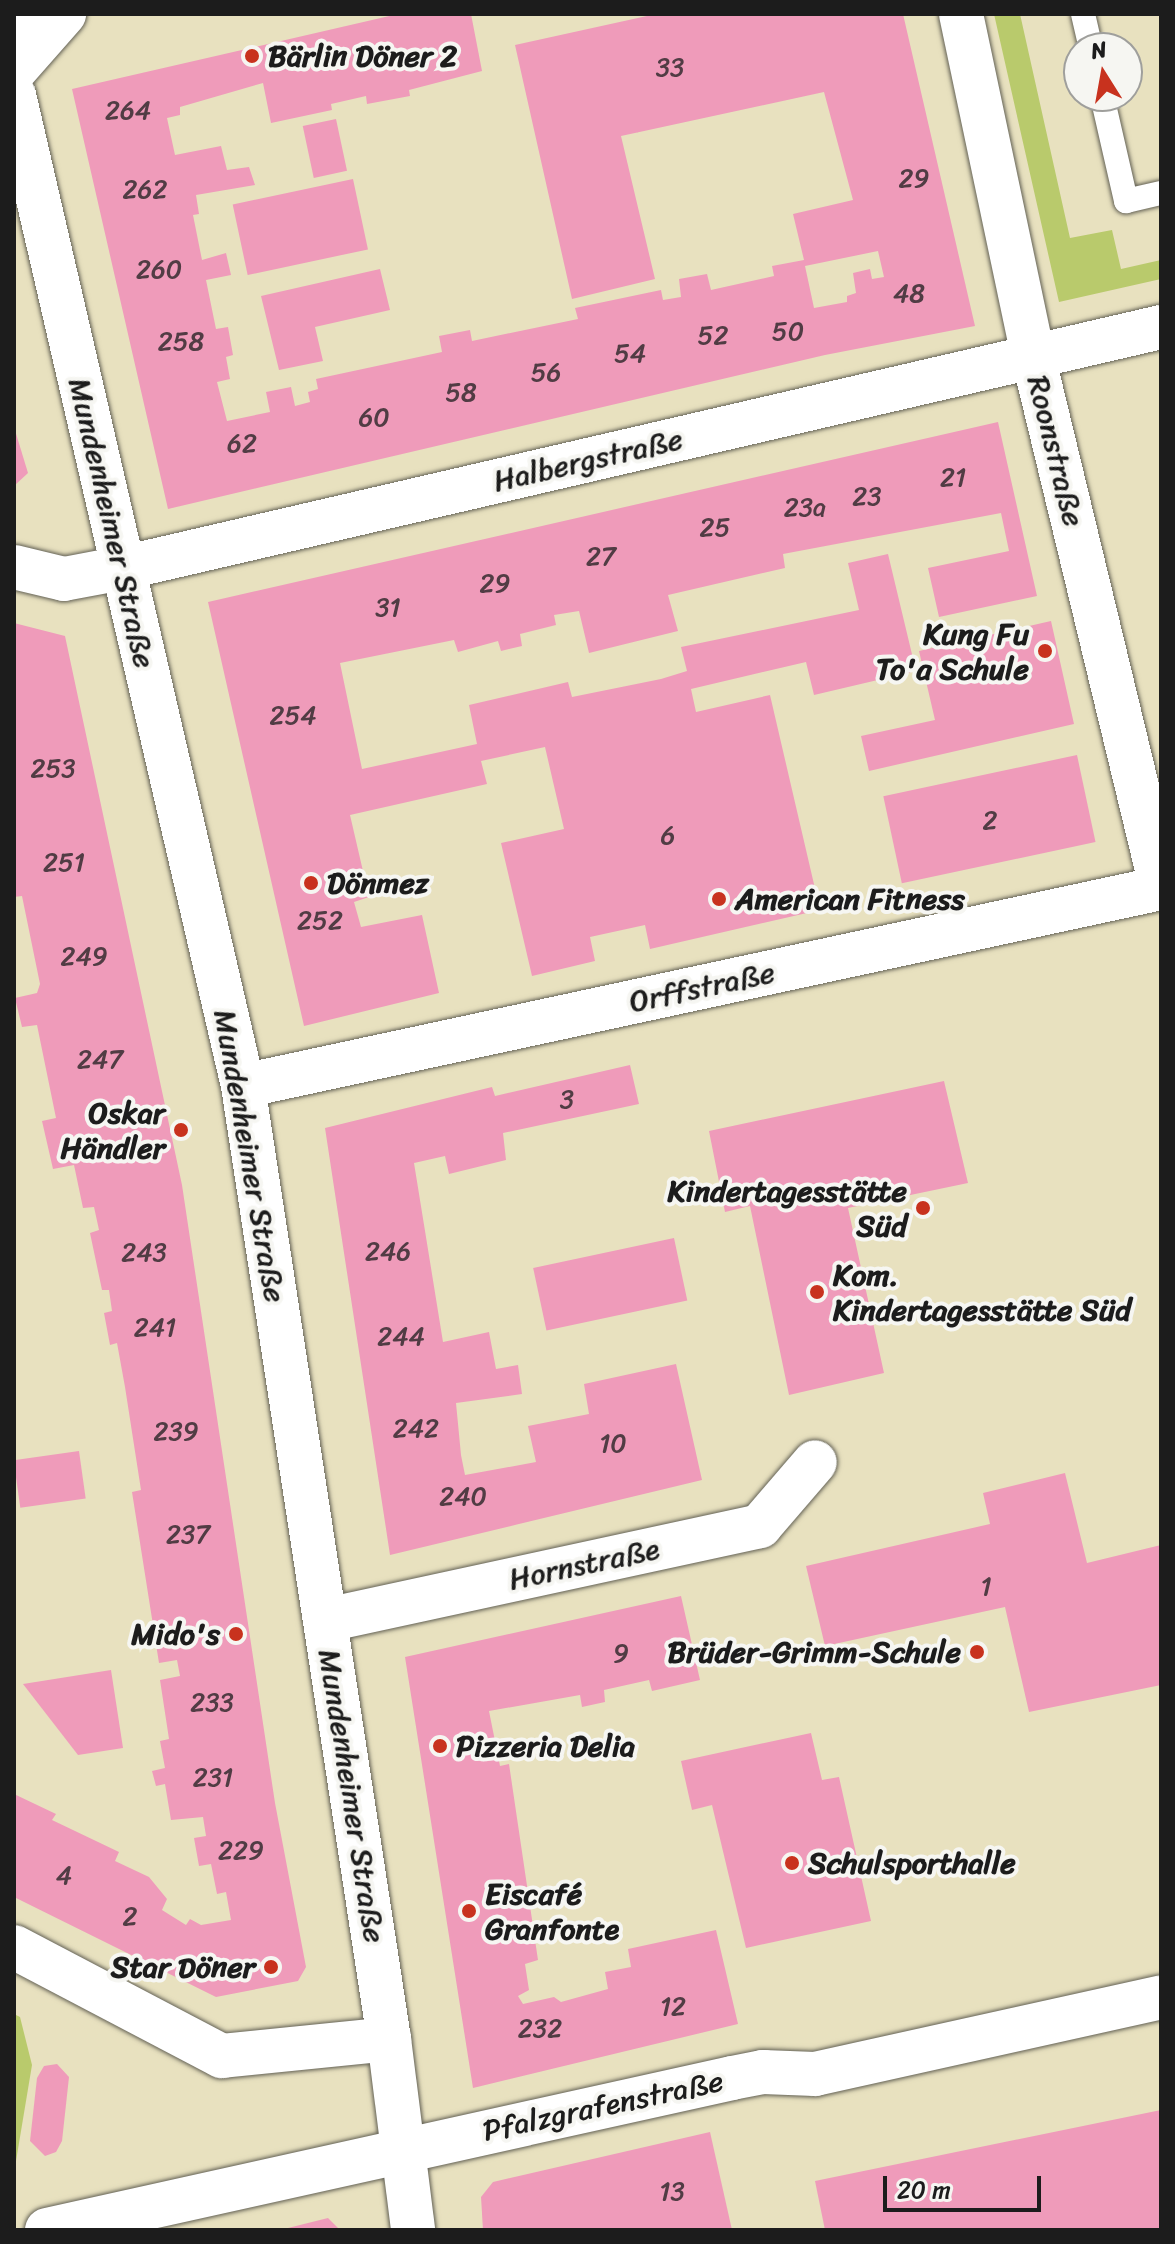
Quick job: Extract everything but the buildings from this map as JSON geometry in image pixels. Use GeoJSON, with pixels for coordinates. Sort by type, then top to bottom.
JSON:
{"type":"FeatureCollection","features":[{"type":"Feature","properties":{"kind":"street"},"geometry":{"type":"LineString","coordinates":[[14,31],[16,14]]}},
{"type":"Feature","properties":{"kind":"street"},"geometry":{"type":"LineString","coordinates":[[14,71],[64,14]]}},
{"type":"Feature","properties":{"kind":"street","name":"Roonstraße"},"geometry":{"type":"LineString","coordinates":[[961,14],[1033,356],[1161,887]]}},
{"type":"Feature","properties":{"kind":"street","name":"Mundenheimer Straße"},"geometry":{"type":"LineString","coordinates":[[14,95],[243,1086],[389,2039],[413,2230]]}},
{"type":"Feature","properties":{"kind":"street","name":"Halbergstraße"},"geometry":{"type":"LineString","coordinates":[[14,567],[64,579],[123,568],[1161,327]]}},
{"type":"Feature","properties":{"kind":"street","name":"Orffstraße"},"geometry":{"type":"LineString","coordinates":[[243,1086],[1161,887]]}},
{"type":"Feature","properties":{"kind":"street","name":"Hornstraße"},"geometry":{"type":"LineString","coordinates":[[326,1620],[760,1526],[815,1462]]}},
{"type":"Feature","properties":{"kind":"street"},"geometry":{"type":"LineString","coordinates":[[14,1947],[222,2056],[389,2039]]}},
{"type":"Feature","properties":{"kind":"street","name":"Pfalzgrafenstraße"},"geometry":{"type":"LineString","coordinates":[[47,2230],[404,2148],[763,2072],[815,2074],[1161,1997]]}},
{"type":"Feature","properties":{"kind":"lane"},"geometry":{"type":"LineString","coordinates":[[1106,112],[1126,201],[1161,193]]}},
{"type":"Feature","properties":{"kind":"green space"},"geometry":{"type":"Polygon","coordinates":[[[994,14],[1020,14],[1070,238],[1112,230],[1121,269],[1161,260],[1161,279],[1059,302],[994,14]]]}},
{"type":"Feature","properties":{"kind":"green space"},"geometry":{"type":"Polygon","coordinates":[[[14,2014],[20,2017],[32,2065],[14,2173],[14,2014]]]}},
{"type":"Feature","properties":{"kind":"place","name":"Bärlin Döner 2"},"geometry":{"type":"Point","coordinates":[252,56]}},
{"type":"Feature","properties":{"kind":"place","name":"Kung Fu To'a Schule"},"geometry":{"type":"Point","coordinates":[1045,651]}},
{"type":"Feature","properties":{"kind":"place","name":"Dönmez"},"geometry":{"type":"Point","coordinates":[311,883]}},
{"type":"Feature","properties":{"kind":"place","name":"American Fitness"},"geometry":{"type":"Point","coordinates":[719,899]}},
{"type":"Feature","properties":{"kind":"place","name":"Oskar Händler"},"geometry":{"type":"Point","coordinates":[181,1130]}},
{"type":"Feature","properties":{"kind":"place","name":"Kindertagesstätte Süd"},"geometry":{"type":"Point","coordinates":[923,1208]}},
{"type":"Feature","properties":{"kind":"place","name":"Kom. Kindertagesstätte Süd"},"geometry":{"type":"Point","coordinates":[817,1292]}},
{"type":"Feature","properties":{"kind":"place","name":"Mido's"},"geometry":{"type":"Point","coordinates":[236,1634]}},
{"type":"Feature","properties":{"kind":"place","name":"Brüder-Grimm-Schule"},"geometry":{"type":"Point","coordinates":[977,1652]}},
{"type":"Feature","properties":{"kind":"place","name":"Pizzeria Delia"},"geometry":{"type":"Point","coordinates":[440,1746]}},
{"type":"Feature","properties":{"kind":"place","name":"Schulsporthalle"},"geometry":{"type":"Point","coordinates":[792,1863]}},
{"type":"Feature","properties":{"kind":"place","name":"Eiscafé Granfonte"},"geometry":{"type":"Point","coordinates":[469,1911]}},
{"type":"Feature","properties":{"kind":"place","name":"Star Döner"},"geometry":{"type":"Point","coordinates":[271,1967]}}]}
